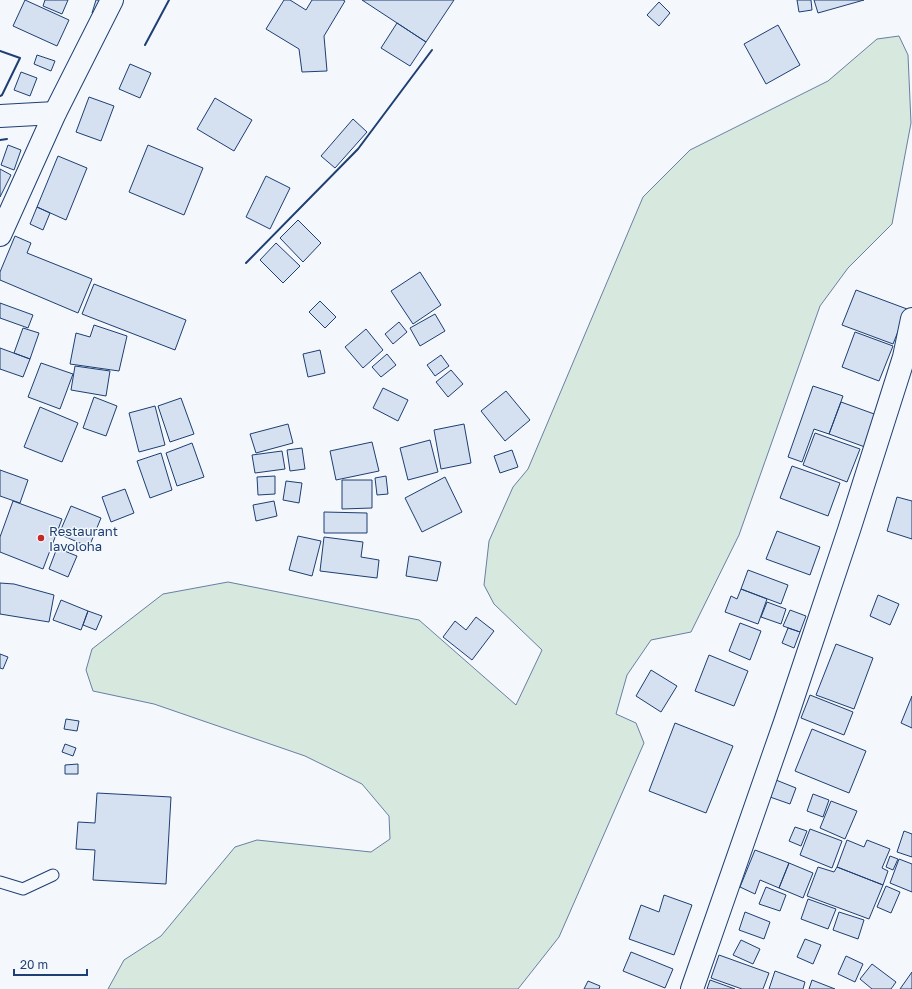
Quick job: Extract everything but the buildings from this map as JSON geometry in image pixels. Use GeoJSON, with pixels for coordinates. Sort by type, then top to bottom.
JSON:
{"type":"FeatureCollection","features":[{"type":"Feature","properties":{"kind":"street"},"geometry":{"type":"LineString","coordinates":[[0,235],[55,113],[112,0]]}},
{"type":"Feature","properties":{"kind":"street"},"geometry":{"type":"LineString","coordinates":[[0,116],[55,113]]}},
{"type":"Feature","properties":{"kind":"street"},"geometry":{"type":"LineString","coordinates":[[692,989],[849,530],[904,357],[912,319]]}},
{"type":"Feature","properties":{"kind":"lane"},"geometry":{"type":"LineString","coordinates":[[0,882],[23,889],[53,875]]}},
{"type":"Feature","properties":{"kind":"shaded area"},"geometry":{"type":"Polygon","coordinates":[[[899,36],[908,55],[911,123],[892,224],[848,268],[820,306],[739,535],[691,632],[651,640],[627,675],[616,714],[636,723],[644,743],[559,937],[518,989],[108,989],[124,960],[161,936],[235,847],[257,840],[371,852],[390,839],[389,816],[362,784],[305,756],[154,704],[93,691],[86,670],[92,649],[163,594],[228,582],[419,620],[516,705],[542,650],[494,604],[484,585],[489,541],[513,487],[528,469],[643,197],[690,150],[828,81],[877,39],[899,36]]]}},
{"type":"Feature","properties":{"kind":"wall"},"geometry":{"type":"LineString","coordinates":[[145,45],[169,0]]}},
{"type":"Feature","properties":{"kind":"wall"},"geometry":{"type":"LineString","coordinates":[[246,263],[358,149],[432,50]]}},
{"type":"Feature","properties":{"kind":"wall"},"geometry":{"type":"LineString","coordinates":[[0,51],[20,58],[2,95],[0,96]]}},
{"type":"Feature","properties":{"kind":"wall"},"geometry":{"type":"LineString","coordinates":[[0,140],[7,139]]}},
{"type":"Feature","properties":{"kind":"place","name":"Restaurant Iavoloha"},"geometry":{"type":"Point","coordinates":[41,538]}}]}
